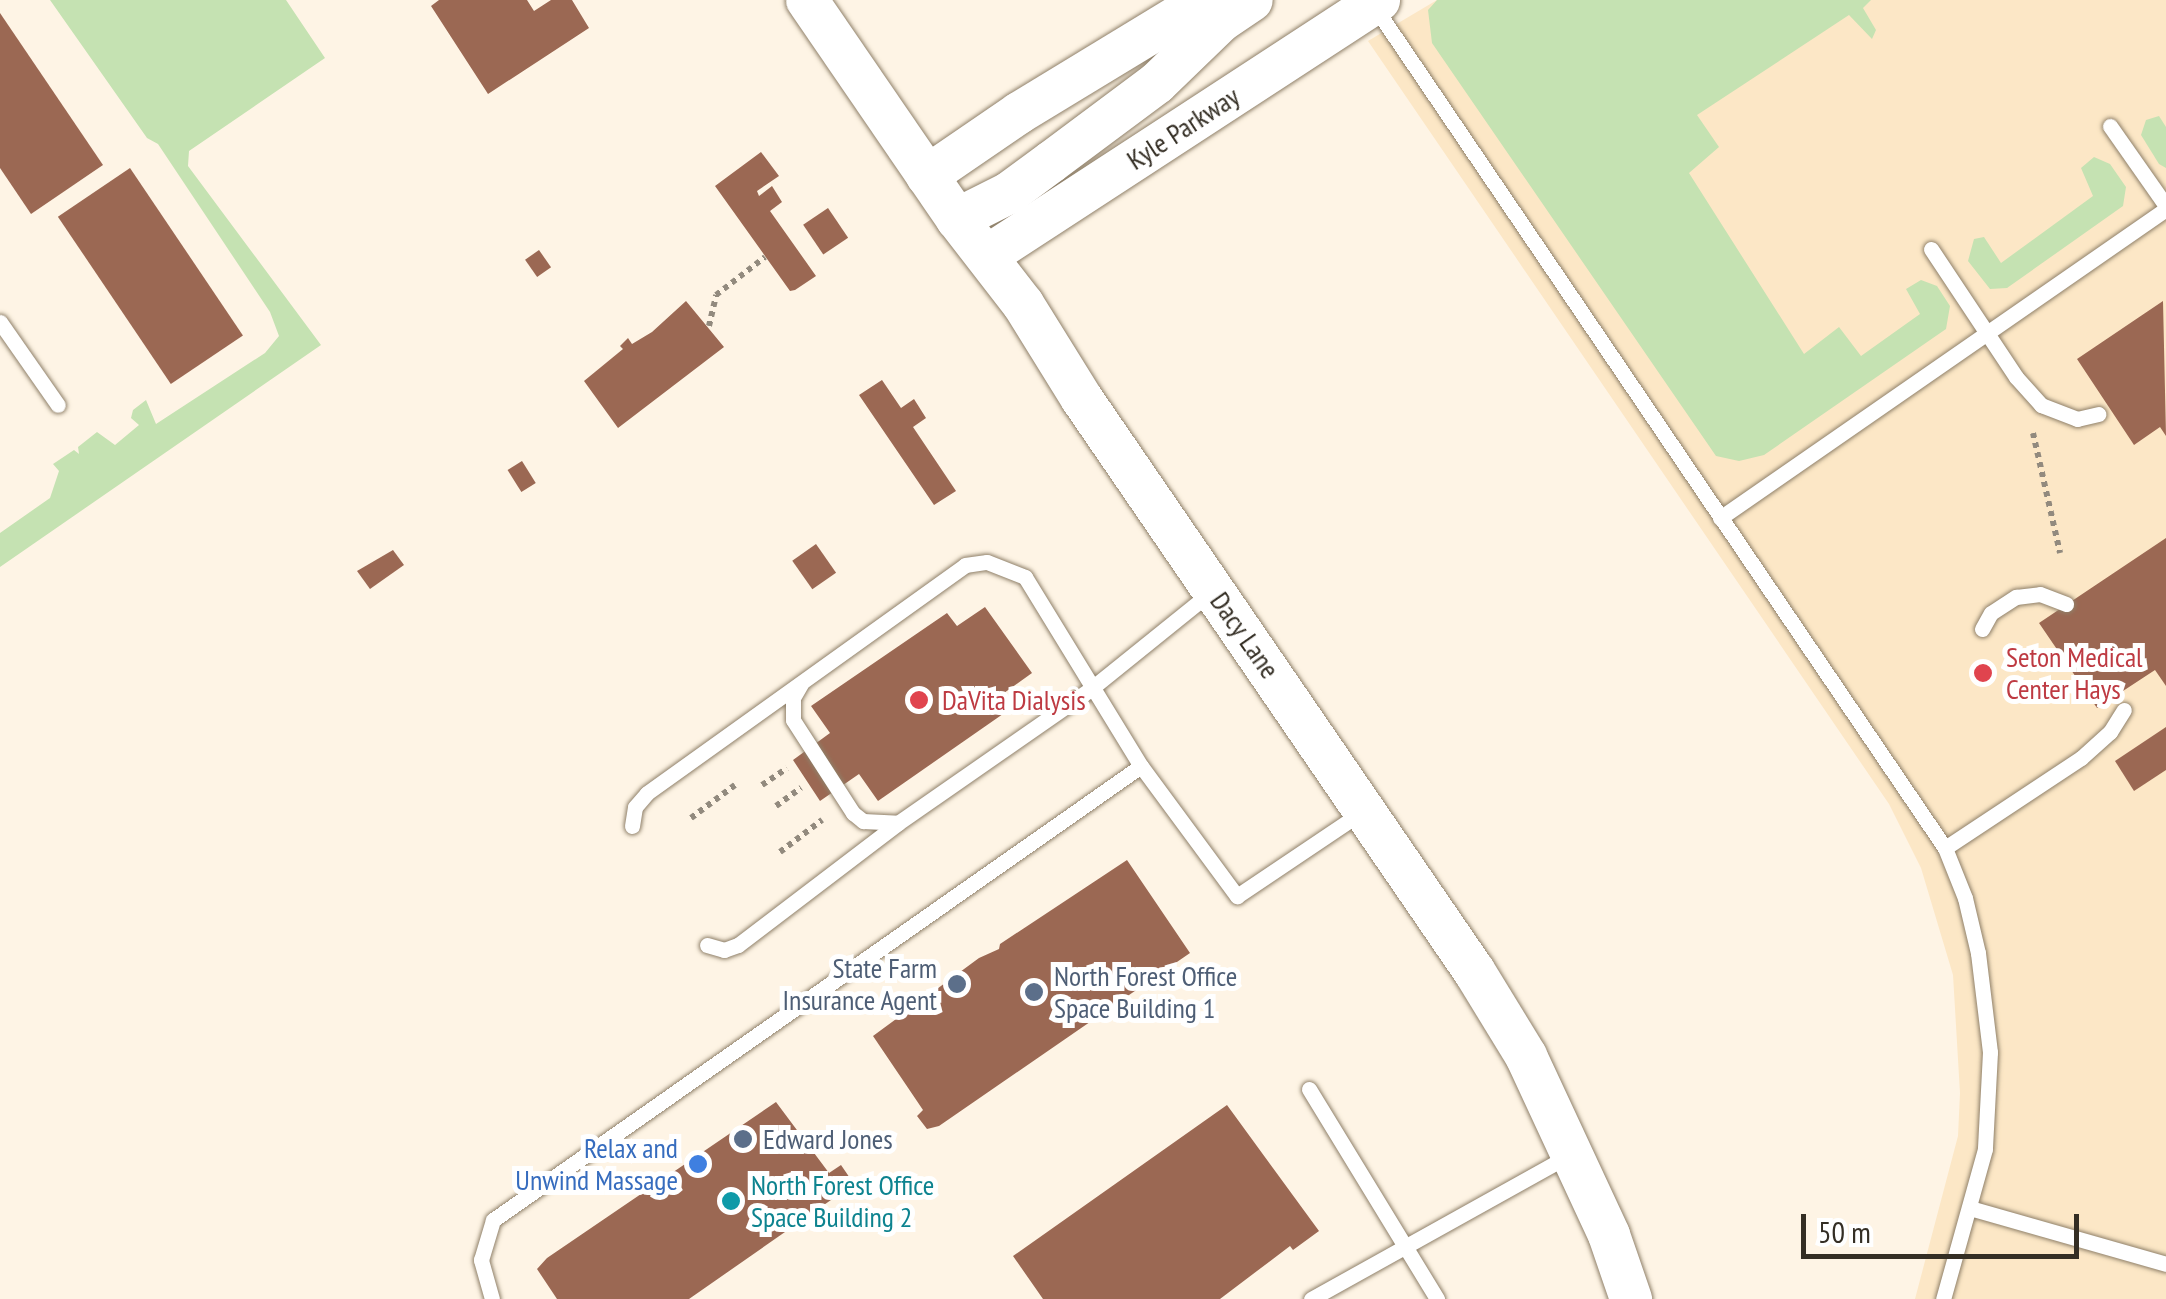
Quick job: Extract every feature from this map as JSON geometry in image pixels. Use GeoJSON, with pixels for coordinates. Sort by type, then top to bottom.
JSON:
{"type":"FeatureCollection","features":[{"type":"Feature","properties":{"kind":"street","name":"Dacy Lane"},"geometry":{"type":"LineString","coordinates":[[807,0],[957,219],[987,256],[1474,971],[1526,1056],[1609,1235],[1631,1299]]}},
{"type":"Feature","properties":{"kind":"street"},"geometry":{"type":"LineString","coordinates":[[927,176],[1019,113],[1205,0]]}},
{"type":"Feature","properties":{"kind":"street","name":"Kyle Parkway"},"geometry":{"type":"LineString","coordinates":[[957,219],[1009,193],[1051,162],[1157,83],[1221,21],[1252,0]]}},
{"type":"Feature","properties":{"kind":"street","name":"Kyle Parkway"},"geometry":{"type":"LineString","coordinates":[[987,256],[1374,2]]}},
{"type":"Feature","properties":{"kind":"lane"},"geometry":{"type":"LineString","coordinates":[[1374,2],[1945,848],[1965,898],[1987,1004],[1988,1118],[1970,1208],[1943,1299]]}},
{"type":"Feature","properties":{"kind":"lane"},"geometry":{"type":"LineString","coordinates":[[1720,518],[2166,208],[2110,126]]}},
{"type":"Feature","properties":{"kind":"lane"},"geometry":{"type":"LineString","coordinates":[[1931,248],[2016,377],[2041,405],[2077,420],[2098,414]]}},
{"type":"Feature","properties":{"kind":"lane"},"geometry":{"type":"LineString","coordinates":[[0,322],[58,405]]}},
{"type":"Feature","properties":{"kind":"lane"},"geometry":{"type":"LineString","coordinates":[[632,826],[634,808],[647,793],[965,565],[987,562],[1025,578],[1141,766],[1236,896],[1366,810]]}},
{"type":"Feature","properties":{"kind":"lane"},"geometry":{"type":"LineString","coordinates":[[707,944],[724,950],[738,945],[898,822],[1092,688],[1214,590]]}},
{"type":"Feature","properties":{"kind":"lane"},"geometry":{"type":"LineString","coordinates":[[1982,630],[1991,613],[2016,597],[2040,594],[2066,604]]}},
{"type":"Feature","properties":{"kind":"lane"},"geometry":{"type":"LineString","coordinates":[[803,681],[793,698],[793,720],[853,813],[863,821],[898,822]]}},
{"type":"Feature","properties":{"kind":"lane"},"geometry":{"type":"LineString","coordinates":[[1945,848],[2068,765],[2110,732],[2124,710]]}},
{"type":"Feature","properties":{"kind":"lane"},"geometry":{"type":"LineString","coordinates":[[492,1299],[481,1260],[494,1220],[1141,766]]}},
{"type":"Feature","properties":{"kind":"lane"},"geometry":{"type":"LineString","coordinates":[[1310,1089],[1437,1299]]}},
{"type":"Feature","properties":{"kind":"lane"},"geometry":{"type":"LineString","coordinates":[[1311,1299],[1571,1154]]}},
{"type":"Feature","properties":{"kind":"lane"},"geometry":{"type":"LineString","coordinates":[[1970,1208],[2166,1264]]}},
{"type":"Feature","properties":{"kind":"path"},"geometry":{"type":"LineString","coordinates":[[709,326],[716,295],[765,257]]}},
{"type":"Feature","properties":{"kind":"path"},"geometry":{"type":"LineString","coordinates":[[2033,433],[2060,554]]}},
{"type":"Feature","properties":{"kind":"path"},"geometry":{"type":"LineString","coordinates":[[762,785],[787,768]]}},
{"type":"Feature","properties":{"kind":"path"},"geometry":{"type":"LineString","coordinates":[[691,818],[735,786]]}},
{"type":"Feature","properties":{"kind":"path"},"geometry":{"type":"LineString","coordinates":[[776,806],[801,788]]}},
{"type":"Feature","properties":{"kind":"path"},"geometry":{"type":"LineString","coordinates":[[780,852],[822,820]]}},
{"type":"Feature","properties":{"kind":"shaded area","name":"Seton Medical Center Hays"},"geometry":{"type":"Polygon","coordinates":[[[1437,0],[2166,0],[2166,1299],[1915,1299],[1958,1136],[1960,1093],[1953,975],[1921,868],[1889,804],[1368,41],[1437,0]]]}},
{"type":"Feature","properties":{"kind":"green space"},"geometry":{"type":"Polygon","coordinates":[[[50,0],[286,0],[325,58],[189,151],[188,166],[321,345],[0,567],[0,533],[50,498],[59,471],[53,464],[74,450],[79,454],[78,447],[97,432],[115,445],[139,425],[131,418],[133,410],[146,400],[156,424],[265,353],[279,336],[270,312],[158,144],[147,138],[50,0]]]}},
{"type":"Feature","properties":{"kind":"green space"},"geometry":{"type":"Polygon","coordinates":[[[1437,0],[1871,0],[1863,8],[1876,30],[1872,39],[1849,15],[1697,115],[1719,147],[1689,173],[1804,354],[1839,327],[1861,356],[1920,314],[1906,289],[1921,280],[1937,286],[1950,306],[1946,329],[1764,455],[1739,461],[1716,456],[1432,43],[1428,10],[1437,0]]]}},
{"type":"Feature","properties":{"kind":"green space"},"geometry":{"type":"Polygon","coordinates":[[[2159,116],[2166,127],[2166,168],[2159,164],[2141,135],[2146,120],[2159,116]]]}},
{"type":"Feature","properties":{"kind":"green space"},"geometry":{"type":"Polygon","coordinates":[[[2094,157],[2110,164],[2126,187],[2123,206],[2007,288],[1990,289],[1968,261],[1974,239],[1984,237],[2001,263],[2093,196],[2081,168],[2094,157]]]}},
{"type":"Feature","properties":{"kind":"building"},"geometry":{"type":"Polygon","coordinates":[[[439,0],[527,0],[534,11],[551,0],[572,0],[589,28],[488,94],[431,6],[439,0]]]}},
{"type":"Feature","properties":{"kind":"building"},"geometry":{"type":"Polygon","coordinates":[[[0,13],[103,165],[31,214],[0,168],[0,13]]]}},
{"type":"Feature","properties":{"kind":"building"},"geometry":{"type":"Polygon","coordinates":[[[761,152],[779,176],[757,191],[759,196],[772,186],[782,202],[770,211],[816,276],[795,290],[790,291],[715,186],[761,152]]]}},
{"type":"Feature","properties":{"kind":"building"},"geometry":{"type":"Polygon","coordinates":[[[130,168],[243,335],[171,384],[58,217],[130,168]]]}},
{"type":"Feature","properties":{"kind":"building"},"geometry":{"type":"Polygon","coordinates":[[[828,208],[848,238],[823,255],[803,225],[828,208]]]}},
{"type":"Feature","properties":{"kind":"building"},"geometry":{"type":"Polygon","coordinates":[[[539,250],[551,267],[537,277],[525,260],[539,250]]]}},
{"type":"Feature","properties":{"kind":"building"},"geometry":{"type":"Polygon","coordinates":[[[686,301],[724,347],[618,428],[584,381],[623,349],[620,346],[628,338],[632,344],[652,332],[686,301]]]}},
{"type":"Feature","properties":{"kind":"building"},"geometry":{"type":"Polygon","coordinates":[[[2163,301],[2166,436],[2160,427],[2134,445],[2077,359],[2163,301]]]}},
{"type":"Feature","properties":{"kind":"building"},"geometry":{"type":"Polygon","coordinates":[[[882,380],[901,408],[914,399],[926,418],[913,427],[956,491],[934,505],[859,395],[882,380]]]}},
{"type":"Feature","properties":{"kind":"building"},"geometry":{"type":"Polygon","coordinates":[[[522,461],[536,483],[521,492],[508,470],[522,461]]]}},
{"type":"Feature","properties":{"kind":"building"},"geometry":{"type":"Polygon","coordinates":[[[2166,538],[2166,686],[2155,670],[2097,708],[2039,623],[2166,538]]]}},
{"type":"Feature","properties":{"kind":"building"},"geometry":{"type":"Polygon","coordinates":[[[816,544],[836,573],[812,589],[792,561],[816,544]]]}},
{"type":"Feature","properties":{"kind":"building"},"geometry":{"type":"Polygon","coordinates":[[[393,550],[404,565],[370,589],[357,571],[393,550]]]}},
{"type":"Feature","properties":{"kind":"building"},"geometry":{"type":"Polygon","coordinates":[[[985,607],[1032,673],[1004,693],[1013,707],[878,801],[859,774],[820,801],[793,760],[830,733],[811,706],[947,613],[957,626],[985,607]]]}},
{"type":"Feature","properties":{"kind":"building"},"geometry":{"type":"Polygon","coordinates":[[[2166,727],[2166,770],[2134,791],[2115,761],[2166,727]]]}},
{"type":"Feature","properties":{"kind":"building","name":"North Forest Office Space Building 1"},"geometry":{"type":"Polygon","coordinates":[[[1127,860],[1190,953],[939,1126],[927,1129],[917,1116],[923,1110],[873,1036],[979,958],[999,949],[1000,944],[1127,860]]]}},
{"type":"Feature","properties":{"kind":"building","name":"North Forest Office Space Building 2"},"geometry":{"type":"Polygon","coordinates":[[[776,1102],[829,1173],[841,1165],[854,1184],[689,1299],[557,1299],[537,1269],[547,1258],[776,1102]]]}},
{"type":"Feature","properties":{"kind":"building"},"geometry":{"type":"Polygon","coordinates":[[[1227,1105],[1319,1231],[1293,1250],[1290,1246],[1220,1299],[1043,1299],[1013,1256],[1227,1105]]]}},
{"type":"Feature","properties":{"kind":"place","name":"Seton Medical Center Hays"},"geometry":{"type":"Point","coordinates":[1983,673]}},
{"type":"Feature","properties":{"kind":"place","name":"DaVita Dialysis"},"geometry":{"type":"Point","coordinates":[919,700]}},
{"type":"Feature","properties":{"kind":"place","name":"State Farm Insurance Agent"},"geometry":{"type":"Point","coordinates":[957,984]}},
{"type":"Feature","properties":{"kind":"place","name":"North Forest Office Space Building 1"},"geometry":{"type":"Point","coordinates":[1034,992]}},
{"type":"Feature","properties":{"kind":"place","name":"Edward Jones"},"geometry":{"type":"Point","coordinates":[743,1139]}},
{"type":"Feature","properties":{"kind":"place","name":"Relax and Unwind Massage"},"geometry":{"type":"Point","coordinates":[698,1164]}},
{"type":"Feature","properties":{"kind":"place","name":"North Forest Office Space Building 2"},"geometry":{"type":"Point","coordinates":[731,1201]}}]}
